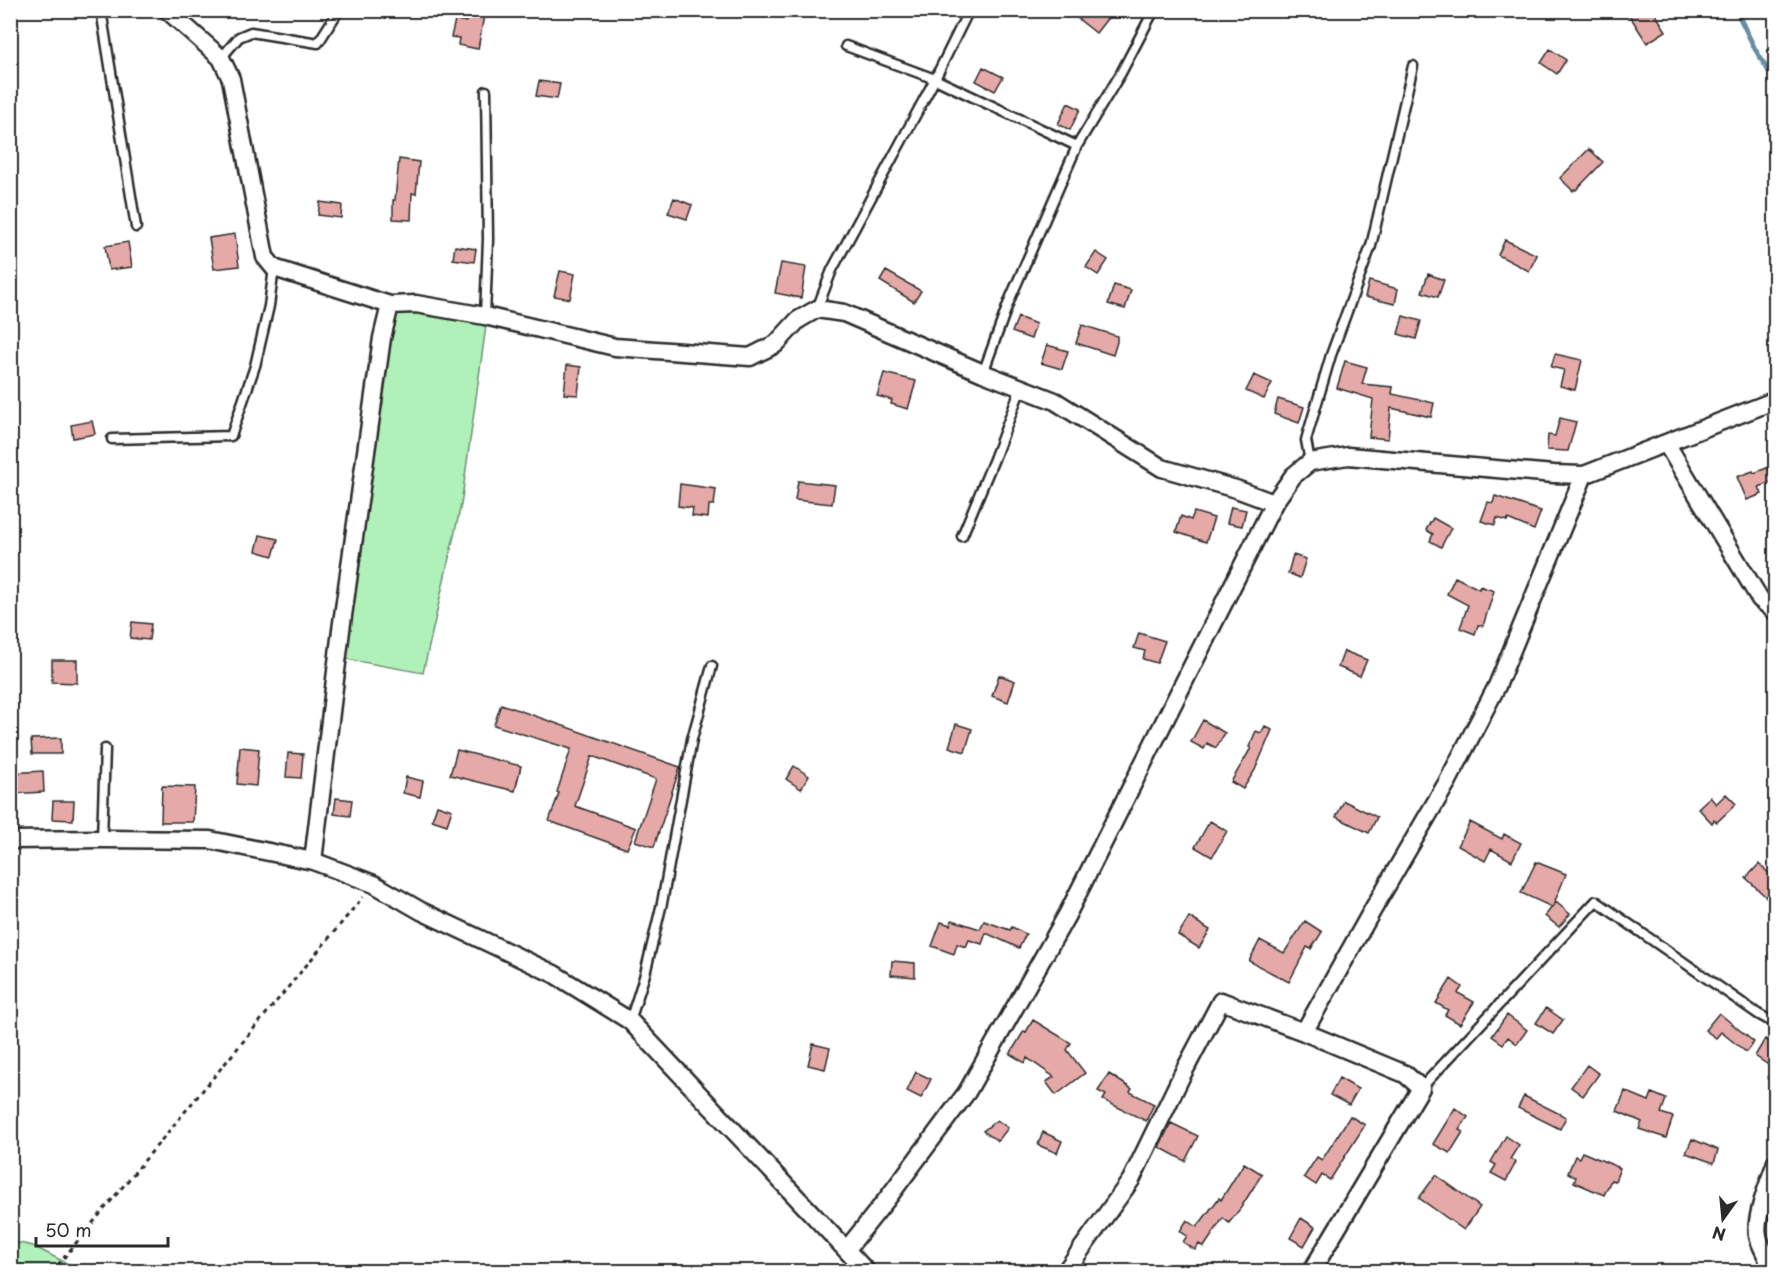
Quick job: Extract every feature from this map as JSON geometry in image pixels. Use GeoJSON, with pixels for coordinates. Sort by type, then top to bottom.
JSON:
{"type":"FeatureCollection","features":[{"type":"Feature","properties":{"kind":"street"},"geometry":{"type":"LineString","coordinates":[[167,10],[221,58],[231,79],[265,257],[274,268],[390,305],[416,304],[485,316],[615,347],[750,357],[776,344],[798,320],[817,309],[844,313],[983,373],[1055,401],[1161,468],[1236,489],[1274,503]]}},
{"type":"Feature","properties":{"kind":"street"},"geometry":{"type":"LineString","coordinates":[[313,861],[344,607],[382,338],[390,305]]}},
{"type":"Feature","properties":{"kind":"street"},"geometry":{"type":"LineString","coordinates":[[847,1249],[967,1092],[1067,915],[1274,503],[1293,476],[1310,462],[1348,456],[1584,475],[1776,400]]}},
{"type":"Feature","properties":{"kind":"street"},"geometry":{"type":"LineString","coordinates":[[1666,443],[1760,599],[1776,612]]}},
{"type":"Feature","properties":{"kind":"street"},"geometry":{"type":"LineString","coordinates":[[1304,1032],[1448,781],[1497,686],[1584,475]]}},
{"type":"Feature","properties":{"kind":"street"},"geometry":{"type":"LineString","coordinates":[[10,840],[210,840],[313,861],[374,884],[421,911],[554,974],[630,1022],[867,1272]]}},
{"type":"Feature","properties":{"kind":"street"},"geometry":{"type":"LineString","coordinates":[[1065,1272],[1131,1180],[1221,1001],[1405,1074],[1421,1088],[1311,1272]]}},
{"type":"Feature","properties":{"kind":"street"},"geometry":{"type":"LineString","coordinates":[[1762,1272],[1769,1262],[1758,1235],[1758,1225],[1776,1162]]}},
{"type":"Feature","properties":{"kind":"lane"},"geometry":{"type":"LineString","coordinates":[[100,10],[136,227]]}},
{"type":"Feature","properties":{"kind":"lane"},"geometry":{"type":"LineString","coordinates":[[221,58],[239,37],[251,32],[318,43],[339,10]]}},
{"type":"Feature","properties":{"kind":"lane"},"geometry":{"type":"LineString","coordinates":[[817,309],[832,270],[935,79],[969,10]]}},
{"type":"Feature","properties":{"kind":"lane"},"geometry":{"type":"LineString","coordinates":[[983,373],[1010,299],[1077,146],[1121,73],[1154,10]]}},
{"type":"Feature","properties":{"kind":"lane"},"geometry":{"type":"LineString","coordinates":[[846,46],[935,79],[1077,146]]}},
{"type":"Feature","properties":{"kind":"lane"},"geometry":{"type":"LineString","coordinates":[[1310,462],[1306,440],[1331,356],[1371,246],[1413,66]]}},
{"type":"Feature","properties":{"kind":"lane"},"geometry":{"type":"LineString","coordinates":[[485,316],[488,239],[486,91]]}},
{"type":"Feature","properties":{"kind":"lane"},"geometry":{"type":"LineString","coordinates":[[112,439],[231,436],[255,366],[269,306],[274,268]]}},
{"type":"Feature","properties":{"kind":"lane"},"geometry":{"type":"LineString","coordinates":[[962,536],[1022,388]]}},
{"type":"Feature","properties":{"kind":"lane"},"geometry":{"type":"LineString","coordinates":[[630,1022],[655,934],[692,739],[712,666]]}},
{"type":"Feature","properties":{"kind":"lane"},"geometry":{"type":"LineString","coordinates":[[102,839],[105,749]]}},
{"type":"Feature","properties":{"kind":"lane"},"geometry":{"type":"LineString","coordinates":[[1421,1088],[1596,901],[1758,1014],[1776,1024]]}},
{"type":"Feature","properties":{"kind":"path"},"geometry":{"type":"LineString","coordinates":[[52,1272],[374,884]]}},
{"type":"Feature","properties":{"kind":"green space"},"geometry":{"type":"Polygon","coordinates":[[[392,306],[487,319],[461,505],[423,673],[340,658],[392,306]]]}},
{"type":"Feature","properties":{"kind":"green space"},"geometry":{"type":"Polygon","coordinates":[[[10,1241],[33,1246],[82,1271],[11,1271],[10,1241]]]}},
{"type":"Feature","properties":{"kind":"building"},"geometry":{"type":"Polygon","coordinates":[[[468,10],[485,10],[478,49],[458,45],[459,38],[451,37],[455,20],[466,22],[468,10]]]}},
{"type":"Feature","properties":{"kind":"building"},"geometry":{"type":"Polygon","coordinates":[[[1067,10],[1114,10],[1096,33],[1067,10]]]}},
{"type":"Feature","properties":{"kind":"building"},"geometry":{"type":"Polygon","coordinates":[[[1626,10],[1653,10],[1666,31],[1647,43],[1626,10]]]}},
{"type":"Feature","properties":{"kind":"building"},"geometry":{"type":"Polygon","coordinates":[[[1550,49],[1566,60],[1557,74],[1541,63],[1550,49]]]}},
{"type":"Feature","properties":{"kind":"building"},"geometry":{"type":"Polygon","coordinates":[[[983,67],[1003,77],[995,91],[976,81],[983,67]]]}},
{"type":"Feature","properties":{"kind":"building"},"geometry":{"type":"Polygon","coordinates":[[[539,81],[560,84],[557,99],[536,96],[539,81]]]}},
{"type":"Feature","properties":{"kind":"building"},"geometry":{"type":"Polygon","coordinates":[[[1068,103],[1080,109],[1070,130],[1058,124],[1068,103]]]}},
{"type":"Feature","properties":{"kind":"building"},"geometry":{"type":"Polygon","coordinates":[[[1589,149],[1603,162],[1573,191],[1560,178],[1589,149]]]}},
{"type":"Feature","properties":{"kind":"building"},"geometry":{"type":"Polygon","coordinates":[[[399,159],[419,162],[416,194],[412,193],[411,220],[393,219],[393,200],[395,200],[399,159]]]}},
{"type":"Feature","properties":{"kind":"building"},"geometry":{"type":"Polygon","coordinates":[[[674,198],[692,205],[687,219],[668,213],[674,198]]]}},
{"type":"Feature","properties":{"kind":"building"},"geometry":{"type":"Polygon","coordinates":[[[320,202],[342,205],[341,218],[318,215],[320,202]]]}},
{"type":"Feature","properties":{"kind":"building"},"geometry":{"type":"Polygon","coordinates":[[[235,234],[239,266],[214,269],[209,238],[235,234]]]}},
{"type":"Feature","properties":{"kind":"building"},"geometry":{"type":"Polygon","coordinates":[[[1505,240],[1537,255],[1529,271],[1498,255],[1505,240]]]}},
{"type":"Feature","properties":{"kind":"building"},"geometry":{"type":"Polygon","coordinates":[[[128,242],[132,267],[109,270],[105,246],[128,242]]]}},
{"type":"Feature","properties":{"kind":"building"},"geometry":{"type":"Polygon","coordinates":[[[455,246],[476,249],[474,262],[453,259],[455,246]]]}},
{"type":"Feature","properties":{"kind":"building"},"geometry":{"type":"Polygon","coordinates":[[[1096,252],[1108,260],[1098,275],[1086,267],[1096,252]]]}},
{"type":"Feature","properties":{"kind":"building"},"geometry":{"type":"Polygon","coordinates":[[[781,263],[806,267],[801,298],[775,293],[781,263]]]}},
{"type":"Feature","properties":{"kind":"building"},"geometry":{"type":"Polygon","coordinates":[[[560,271],[575,274],[570,299],[554,296],[560,271]]]}},
{"type":"Feature","properties":{"kind":"building"},"geometry":{"type":"Polygon","coordinates":[[[886,271],[921,291],[914,302],[880,281],[886,271]]]}},
{"type":"Feature","properties":{"kind":"building"},"geometry":{"type":"Polygon","coordinates":[[[1428,274],[1444,280],[1438,297],[1422,292],[1428,274]]]}},
{"type":"Feature","properties":{"kind":"building"},"geometry":{"type":"Polygon","coordinates":[[[1369,281],[1398,289],[1395,304],[1365,297],[1369,281]]]}},
{"type":"Feature","properties":{"kind":"building"},"geometry":{"type":"Polygon","coordinates":[[[1114,285],[1131,290],[1125,309],[1108,304],[1114,285]]]}},
{"type":"Feature","properties":{"kind":"building"},"geometry":{"type":"Polygon","coordinates":[[[1403,316],[1421,321],[1416,339],[1398,334],[1403,316]]]}},
{"type":"Feature","properties":{"kind":"building"},"geometry":{"type":"Polygon","coordinates":[[[1018,317],[1036,324],[1031,339],[1012,332],[1018,317]]]}},
{"type":"Feature","properties":{"kind":"building"},"geometry":{"type":"Polygon","coordinates":[[[1082,325],[1117,336],[1113,355],[1076,343],[1082,325]]]}},
{"type":"Feature","properties":{"kind":"building"},"geometry":{"type":"Polygon","coordinates":[[[1047,345],[1068,351],[1062,369],[1041,363],[1047,345]]]}},
{"type":"Feature","properties":{"kind":"building"},"geometry":{"type":"Polygon","coordinates":[[[1555,354],[1582,360],[1575,390],[1560,386],[1564,370],[1551,367],[1555,354]]]}},
{"type":"Feature","properties":{"kind":"building"},"geometry":{"type":"Polygon","coordinates":[[[1345,361],[1367,367],[1362,384],[1393,387],[1392,394],[1434,403],[1431,417],[1391,408],[1388,439],[1369,437],[1373,399],[1337,388],[1345,361]]]}},
{"type":"Feature","properties":{"kind":"building"},"geometry":{"type":"Polygon","coordinates":[[[567,365],[581,367],[578,395],[564,394],[567,365]]]}},
{"type":"Feature","properties":{"kind":"building"},"geometry":{"type":"Polygon","coordinates":[[[884,373],[916,381],[908,409],[891,404],[892,400],[877,396],[884,373]]]}},
{"type":"Feature","properties":{"kind":"building"},"geometry":{"type":"Polygon","coordinates":[[[1254,375],[1272,383],[1264,399],[1246,391],[1254,375]]]}},
{"type":"Feature","properties":{"kind":"building"},"geometry":{"type":"Polygon","coordinates":[[[1278,399],[1304,407],[1299,423],[1274,414],[1278,399]]]}},
{"type":"Feature","properties":{"kind":"building"},"geometry":{"type":"Polygon","coordinates":[[[1560,418],[1576,422],[1568,451],[1547,450],[1548,435],[1555,436],[1560,418]]]}},
{"type":"Feature","properties":{"kind":"building"},"geometry":{"type":"Polygon","coordinates":[[[92,421],[95,434],[73,438],[71,425],[92,421]]]}},
{"type":"Feature","properties":{"kind":"building"},"geometry":{"type":"Polygon","coordinates":[[[1772,466],[1776,473],[1776,481],[1759,487],[1762,494],[1747,500],[1737,477],[1772,466]]]}},
{"type":"Feature","properties":{"kind":"building"},"geometry":{"type":"Polygon","coordinates":[[[798,481],[835,485],[832,504],[795,500],[798,481]]]}},
{"type":"Feature","properties":{"kind":"building"},"geometry":{"type":"Polygon","coordinates":[[[680,484],[716,489],[714,505],[709,505],[708,518],[692,516],[693,508],[678,506],[680,484]]]}},
{"type":"Feature","properties":{"kind":"building"},"geometry":{"type":"Polygon","coordinates":[[[1495,496],[1541,511],[1534,530],[1508,519],[1507,521],[1497,518],[1495,525],[1481,521],[1488,502],[1493,503],[1495,496]]]}},
{"type":"Feature","properties":{"kind":"building"},"geometry":{"type":"Polygon","coordinates":[[[1231,507],[1246,510],[1242,526],[1227,523],[1231,507]]]}},
{"type":"Feature","properties":{"kind":"building"},"geometry":{"type":"Polygon","coordinates":[[[1194,512],[1214,518],[1206,542],[1176,532],[1181,516],[1191,520],[1194,512]]]}},
{"type":"Feature","properties":{"kind":"building"},"geometry":{"type":"Polygon","coordinates":[[[1433,518],[1451,528],[1441,547],[1430,541],[1433,534],[1426,530],[1433,518]]]}},
{"type":"Feature","properties":{"kind":"building"},"geometry":{"type":"Polygon","coordinates":[[[260,535],[278,539],[273,556],[256,551],[260,535]]]}},
{"type":"Feature","properties":{"kind":"building"},"geometry":{"type":"Polygon","coordinates":[[[1293,555],[1306,559],[1300,578],[1288,573],[1293,555]]]}},
{"type":"Feature","properties":{"kind":"building"},"geometry":{"type":"Polygon","coordinates":[[[1455,577],[1479,589],[1480,586],[1494,591],[1483,626],[1478,625],[1475,634],[1460,628],[1468,605],[1447,594],[1455,577]]]}},
{"type":"Feature","properties":{"kind":"building"},"geometry":{"type":"Polygon","coordinates":[[[132,622],[151,624],[149,640],[130,638],[132,622]]]}},
{"type":"Feature","properties":{"kind":"building"},"geometry":{"type":"Polygon","coordinates":[[[1139,633],[1165,641],[1157,663],[1143,659],[1145,651],[1134,648],[1139,633]]]}},
{"type":"Feature","properties":{"kind":"building"},"geometry":{"type":"Polygon","coordinates":[[[1344,651],[1367,660],[1360,676],[1338,667],[1344,651]]]}},
{"type":"Feature","properties":{"kind":"building"},"geometry":{"type":"Polygon","coordinates":[[[52,660],[77,660],[77,683],[52,682],[52,660]]]}},
{"type":"Feature","properties":{"kind":"building"},"geometry":{"type":"Polygon","coordinates":[[[999,675],[1015,681],[1008,702],[992,696],[999,675]]]}},
{"type":"Feature","properties":{"kind":"building"},"geometry":{"type":"Polygon","coordinates":[[[501,704],[680,767],[654,847],[635,841],[656,779],[592,756],[575,806],[636,828],[627,849],[549,821],[571,749],[494,725],[501,704]]]}},
{"type":"Feature","properties":{"kind":"building"},"geometry":{"type":"Polygon","coordinates":[[[1203,720],[1225,733],[1216,748],[1207,743],[1204,749],[1191,742],[1203,720]]]}},
{"type":"Feature","properties":{"kind":"building"},"geometry":{"type":"Polygon","coordinates":[[[956,724],[972,729],[965,752],[949,747],[956,724]]]}},
{"type":"Feature","properties":{"kind":"building"},"geometry":{"type":"Polygon","coordinates":[[[1265,726],[1272,730],[1255,770],[1243,789],[1231,782],[1251,748],[1249,747],[1256,731],[1261,733],[1265,726]]]}},
{"type":"Feature","properties":{"kind":"building"},"geometry":{"type":"Polygon","coordinates":[[[61,738],[61,754],[32,754],[31,739],[61,738]]]}},
{"type":"Feature","properties":{"kind":"building"},"geometry":{"type":"Polygon","coordinates":[[[240,747],[259,749],[256,786],[237,784],[240,747]]]}},
{"type":"Feature","properties":{"kind":"building"},"geometry":{"type":"Polygon","coordinates":[[[457,750],[521,766],[515,791],[450,775],[457,750]]]}},
{"type":"Feature","properties":{"kind":"building"},"geometry":{"type":"Polygon","coordinates":[[[288,753],[303,754],[301,778],[286,777],[288,753]]]}},
{"type":"Feature","properties":{"kind":"building"},"geometry":{"type":"Polygon","coordinates":[[[794,766],[809,776],[801,789],[786,779],[794,766]]]}},
{"type":"Feature","properties":{"kind":"building"},"geometry":{"type":"Polygon","coordinates":[[[43,771],[44,792],[10,794],[10,773],[43,771]]]}},
{"type":"Feature","properties":{"kind":"building"},"geometry":{"type":"Polygon","coordinates":[[[406,777],[423,781],[420,797],[403,793],[406,777]]]}},
{"type":"Feature","properties":{"kind":"building"},"geometry":{"type":"Polygon","coordinates":[[[162,786],[195,787],[193,822],[161,822],[162,786]]]}},
{"type":"Feature","properties":{"kind":"building"},"geometry":{"type":"Polygon","coordinates":[[[1726,794],[1736,804],[1717,822],[1714,820],[1712,823],[1698,808],[1710,797],[1716,804],[1726,794]]]}},
{"type":"Feature","properties":{"kind":"building"},"geometry":{"type":"Polygon","coordinates":[[[336,798],[352,800],[350,816],[334,814],[336,798]]]}},
{"type":"Feature","properties":{"kind":"building"},"geometry":{"type":"Polygon","coordinates":[[[53,801],[74,801],[73,820],[52,819],[53,801]]]}},
{"type":"Feature","properties":{"kind":"building"},"geometry":{"type":"Polygon","coordinates":[[[1344,801],[1377,817],[1369,833],[1336,817],[1344,801]]]}},
{"type":"Feature","properties":{"kind":"building"},"geometry":{"type":"Polygon","coordinates":[[[437,805],[452,810],[447,825],[432,820],[437,805]]]}},
{"type":"Feature","properties":{"kind":"building"},"geometry":{"type":"Polygon","coordinates":[[[1210,821],[1227,831],[1212,857],[1195,847],[1210,821]]]}},
{"type":"Feature","properties":{"kind":"building"},"geometry":{"type":"Polygon","coordinates":[[[1470,822],[1502,839],[1504,834],[1521,843],[1512,861],[1491,849],[1485,861],[1458,846],[1470,822]]]}},
{"type":"Feature","properties":{"kind":"building"},"geometry":{"type":"Polygon","coordinates":[[[1536,862],[1566,874],[1553,906],[1556,902],[1570,914],[1559,927],[1545,916],[1552,907],[1521,893],[1536,862]]]}},
{"type":"Feature","properties":{"kind":"building"},"geometry":{"type":"Polygon","coordinates":[[[1759,864],[1776,880],[1776,887],[1766,897],[1746,878],[1759,864]]]}},
{"type":"Feature","properties":{"kind":"building"},"geometry":{"type":"Polygon","coordinates":[[[1189,917],[1210,930],[1199,948],[1178,935],[1189,917]]]}},
{"type":"Feature","properties":{"kind":"building"},"geometry":{"type":"Polygon","coordinates":[[[952,920],[980,929],[984,921],[1010,930],[1012,927],[1026,934],[1019,948],[986,933],[982,944],[969,940],[966,947],[957,944],[954,954],[932,946],[941,922],[950,925],[952,920]]]}},
{"type":"Feature","properties":{"kind":"building"},"geometry":{"type":"Polygon","coordinates":[[[1305,921],[1322,932],[1311,949],[1307,947],[1289,982],[1249,961],[1260,940],[1284,953],[1305,921]]]}},
{"type":"Feature","properties":{"kind":"building"},"geometry":{"type":"Polygon","coordinates":[[[892,961],[915,963],[915,977],[891,975],[892,961]]]}},
{"type":"Feature","properties":{"kind":"building"},"geometry":{"type":"Polygon","coordinates":[[[1451,979],[1462,987],[1458,993],[1474,1002],[1460,1024],[1445,1015],[1448,1010],[1436,1003],[1451,979]]]}},
{"type":"Feature","properties":{"kind":"building"},"geometry":{"type":"Polygon","coordinates":[[[1546,1008],[1563,1020],[1553,1034],[1536,1023],[1546,1008]]]}},
{"type":"Feature","properties":{"kind":"building"},"geometry":{"type":"Polygon","coordinates":[[[1719,1013],[1754,1042],[1746,1052],[1721,1032],[1716,1038],[1705,1030],[1719,1013]]]}},
{"type":"Feature","properties":{"kind":"building"},"geometry":{"type":"Polygon","coordinates":[[[1507,1015],[1527,1030],[1517,1044],[1508,1037],[1503,1044],[1492,1036],[1507,1015]]]}},
{"type":"Feature","properties":{"kind":"building"},"geometry":{"type":"Polygon","coordinates":[[[1033,1020],[1071,1043],[1067,1050],[1085,1073],[1056,1095],[1046,1082],[1054,1077],[1027,1058],[1025,1063],[1010,1054],[1033,1020]]]}},
{"type":"Feature","properties":{"kind":"building"},"geometry":{"type":"Polygon","coordinates":[[[1765,1039],[1776,1046],[1776,1058],[1770,1066],[1755,1056],[1765,1039]]]}},
{"type":"Feature","properties":{"kind":"building"},"geometry":{"type":"Polygon","coordinates":[[[813,1044],[830,1048],[825,1069],[808,1065],[813,1044]]]}},
{"type":"Feature","properties":{"kind":"building"},"geometry":{"type":"Polygon","coordinates":[[[1587,1065],[1599,1074],[1583,1096],[1571,1087],[1587,1065]]]}},
{"type":"Feature","properties":{"kind":"building"},"geometry":{"type":"Polygon","coordinates":[[[916,1072],[931,1079],[921,1098],[907,1091],[916,1072]]]}},
{"type":"Feature","properties":{"kind":"building"},"geometry":{"type":"Polygon","coordinates":[[[1109,1074],[1132,1089],[1130,1092],[1154,1104],[1146,1121],[1103,1100],[1106,1095],[1098,1091],[1109,1074]]]}},
{"type":"Feature","properties":{"kind":"building"},"geometry":{"type":"Polygon","coordinates":[[[1339,1078],[1358,1089],[1349,1105],[1330,1095],[1339,1078]]]}},
{"type":"Feature","properties":{"kind":"building"},"geometry":{"type":"Polygon","coordinates":[[[1625,1091],[1649,1101],[1652,1093],[1666,1099],[1661,1113],[1673,1117],[1666,1138],[1639,1129],[1642,1122],[1617,1111],[1625,1091]]]}},
{"type":"Feature","properties":{"kind":"building"},"geometry":{"type":"Polygon","coordinates":[[[1524,1096],[1566,1117],[1560,1129],[1518,1108],[1524,1096]]]}},
{"type":"Feature","properties":{"kind":"building"},"geometry":{"type":"Polygon","coordinates":[[[1455,1108],[1468,1117],[1459,1130],[1463,1132],[1450,1153],[1433,1144],[1455,1108]]]}},
{"type":"Feature","properties":{"kind":"building"},"geometry":{"type":"Polygon","coordinates":[[[1350,1116],[1365,1125],[1330,1180],[1322,1175],[1316,1185],[1304,1177],[1317,1157],[1322,1160],[1350,1116]]]}},
{"type":"Feature","properties":{"kind":"building"},"geometry":{"type":"Polygon","coordinates":[[[997,1120],[1008,1128],[998,1141],[983,1131],[997,1120]]]}},
{"type":"Feature","properties":{"kind":"building"},"geometry":{"type":"Polygon","coordinates":[[[1171,1123],[1198,1136],[1185,1161],[1159,1147],[1171,1123]]]}},
{"type":"Feature","properties":{"kind":"building"},"geometry":{"type":"Polygon","coordinates":[[[1043,1132],[1062,1141],[1057,1153],[1038,1145],[1043,1132]]]}},
{"type":"Feature","properties":{"kind":"building"},"geometry":{"type":"Polygon","coordinates":[[[1506,1136],[1519,1145],[1510,1159],[1516,1162],[1506,1181],[1491,1173],[1496,1165],[1491,1162],[1506,1136]]]}},
{"type":"Feature","properties":{"kind":"building"},"geometry":{"type":"Polygon","coordinates":[[[1692,1139],[1718,1150],[1714,1163],[1686,1153],[1692,1139]]]}},
{"type":"Feature","properties":{"kind":"building"},"geometry":{"type":"Polygon","coordinates":[[[1582,1152],[1620,1168],[1615,1181],[1611,1180],[1604,1195],[1574,1182],[1576,1177],[1568,1173],[1575,1156],[1579,1158],[1582,1152]]]}},
{"type":"Feature","properties":{"kind":"building"},"geometry":{"type":"Polygon","coordinates":[[[1244,1163],[1262,1174],[1229,1223],[1223,1218],[1204,1247],[1199,1244],[1195,1250],[1183,1242],[1187,1236],[1180,1231],[1187,1220],[1197,1227],[1219,1198],[1221,1200],[1244,1163]]]}},
{"type":"Feature","properties":{"kind":"building"},"geometry":{"type":"Polygon","coordinates":[[[1436,1175],[1480,1207],[1464,1230],[1419,1198],[1436,1175]]]}},
{"type":"Feature","properties":{"kind":"building"},"geometry":{"type":"Polygon","coordinates":[[[1301,1218],[1315,1227],[1304,1246],[1290,1238],[1301,1218]]]}},
{"type":"Feature","properties":{"kind":"waterway"},"geometry":{"type":"LineString","coordinates":[[1736,10],[1755,49],[1776,83]]}}]}
